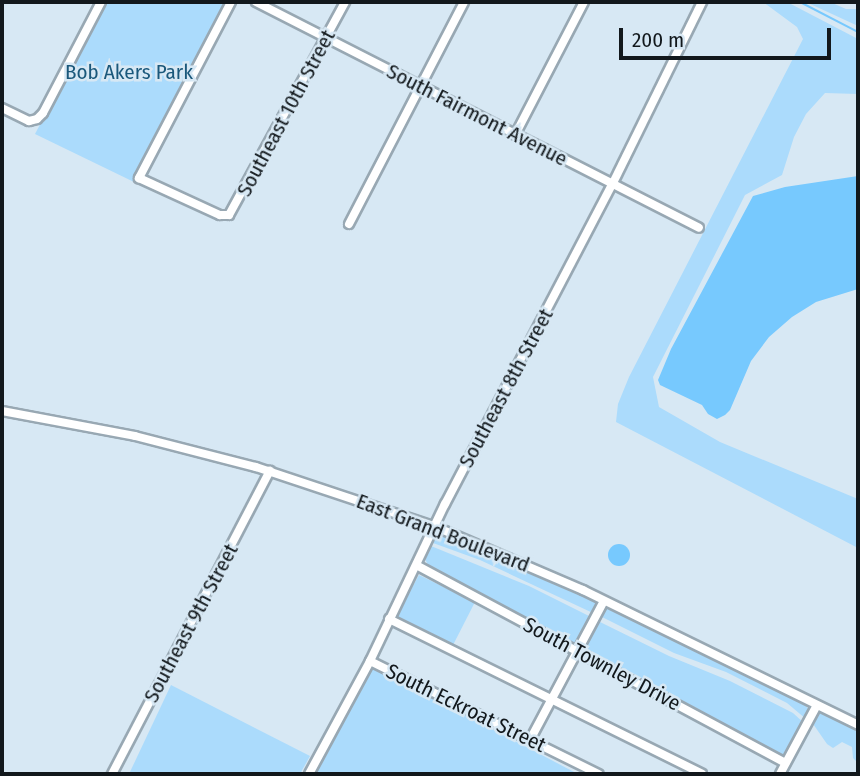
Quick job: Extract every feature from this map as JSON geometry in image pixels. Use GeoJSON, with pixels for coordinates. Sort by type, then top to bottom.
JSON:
{"type":"FeatureCollection","features":[{"type":"Feature","properties":{"kind":"street"},"geometry":{"type":"LineString","coordinates":[[2,108],[21,118],[37,119],[101,2]]}},
{"type":"Feature","properties":{"kind":"street","name":"Southeast 10th Street"},"geometry":{"type":"LineString","coordinates":[[231,2],[139,178],[220,215],[229,215],[248,186],[345,2]]}},
{"type":"Feature","properties":{"kind":"street","name":"South Fairmont Avenue"},"geometry":{"type":"LineString","coordinates":[[256,2],[699,228]]}},
{"type":"Feature","properties":{"kind":"street"},"geometry":{"type":"LineString","coordinates":[[349,224],[464,2]]}},
{"type":"Feature","properties":{"kind":"street"},"geometry":{"type":"LineString","coordinates":[[514,135],[584,2]]}},
{"type":"Feature","properties":{"kind":"street","name":"Southeast 8th Street"},"geometry":{"type":"LineString","coordinates":[[309,774],[370,662],[389,619],[613,183],[702,2]]}},
{"type":"Feature","properties":{"kind":"street","name":"East Grand Boulevard"},"geometry":{"type":"LineString","coordinates":[[2,411],[135,436],[270,471],[436,527],[604,601],[858,725]]}},
{"type":"Feature","properties":{"kind":"street","name":"Southeast 9th Street"},"geometry":{"type":"LineString","coordinates":[[112,774],[270,471]]}},
{"type":"Feature","properties":{"kind":"street","name":"South Townley Drive"},"geometry":{"type":"LineString","coordinates":[[418,566],[786,763]]}},
{"type":"Feature","properties":{"kind":"street"},"geometry":{"type":"LineString","coordinates":[[530,740],[604,601]]}},
{"type":"Feature","properties":{"kind":"street"},"geometry":{"type":"LineString","coordinates":[[389,619],[702,774]]}},
{"type":"Feature","properties":{"kind":"street","name":"South Eckroat Street"},"geometry":{"type":"LineString","coordinates":[[370,662],[599,774]]}},
{"type":"Feature","properties":{"kind":"street"},"geometry":{"type":"LineString","coordinates":[[780,774],[817,705]]}},
{"type":"Feature","properties":{"kind":"green space","name":"Bob Akers Park"},"geometry":{"type":"Polygon","coordinates":[[[104,2],[229,2],[134,182],[35,134],[104,2]]]}},
{"type":"Feature","properties":{"kind":"green space"},"geometry":{"type":"Polygon","coordinates":[[[763,2],[787,2],[858,39],[858,94],[825,93],[806,114],[794,137],[782,175],[745,195],[653,377],[659,407],[720,442],[858,499],[858,548],[616,422],[618,404],[629,377],[803,39],[797,27],[763,2]]]}},
{"type":"Feature","properties":{"kind":"green space"},"geometry":{"type":"Polygon","coordinates":[[[806,2],[830,2],[846,9],[858,9],[858,26],[806,2]]]}},
{"type":"Feature","properties":{"kind":"green space"},"geometry":{"type":"Polygon","coordinates":[[[436,536],[443,536],[503,559],[594,600],[597,605],[595,614],[480,560],[433,543],[436,536]]]}},
{"type":"Feature","properties":{"kind":"green space"},"geometry":{"type":"Polygon","coordinates":[[[431,546],[529,586],[593,618],[574,646],[430,569],[425,559],[431,546]]]}},
{"type":"Feature","properties":{"kind":"green space"},"geometry":{"type":"Polygon","coordinates":[[[419,575],[475,602],[452,647],[398,620],[397,615],[419,575]]]}},
{"type":"Feature","properties":{"kind":"green space"},"geometry":{"type":"Polygon","coordinates":[[[605,609],[612,609],[804,703],[809,710],[806,719],[787,703],[726,672],[674,653],[600,616],[605,609]]]}},
{"type":"Feature","properties":{"kind":"green space"},"geometry":{"type":"Polygon","coordinates":[[[598,621],[793,713],[804,723],[787,755],[777,754],[586,653],[584,647],[598,621]]]}},
{"type":"Feature","properties":{"kind":"green space"},"geometry":{"type":"Polygon","coordinates":[[[370,665],[576,773],[576,774],[314,774],[370,665]]]}},
{"type":"Feature","properties":{"kind":"green space"},"geometry":{"type":"Polygon","coordinates":[[[171,685],[310,756],[300,774],[129,774],[171,685]]]}},
{"type":"Feature","properties":{"kind":"green space"},"geometry":{"type":"Polygon","coordinates":[[[818,712],[858,729],[858,763],[853,758],[852,747],[842,742],[833,748],[827,744],[811,721],[818,712]]]}},
{"type":"Feature","properties":{"kind":"shaded area"},"geometry":{"type":"Polygon","coordinates":[[[858,176],[858,289],[816,302],[792,317],[769,337],[751,361],[730,410],[717,419],[708,414],[702,405],[660,385],[658,380],[671,349],[753,196],[785,187],[858,176]]]}},
{"type":"Feature","properties":{"kind":"shaded area"},"geometry":{"type":"Polygon","coordinates":[[[619,544],[629,551],[630,555],[623,565],[619,566],[609,559],[608,555],[615,545],[619,544]]]}},
{"type":"Feature","properties":{"kind":"waterway"},"geometry":{"type":"LineString","coordinates":[[800,2],[858,32]]}}]}
